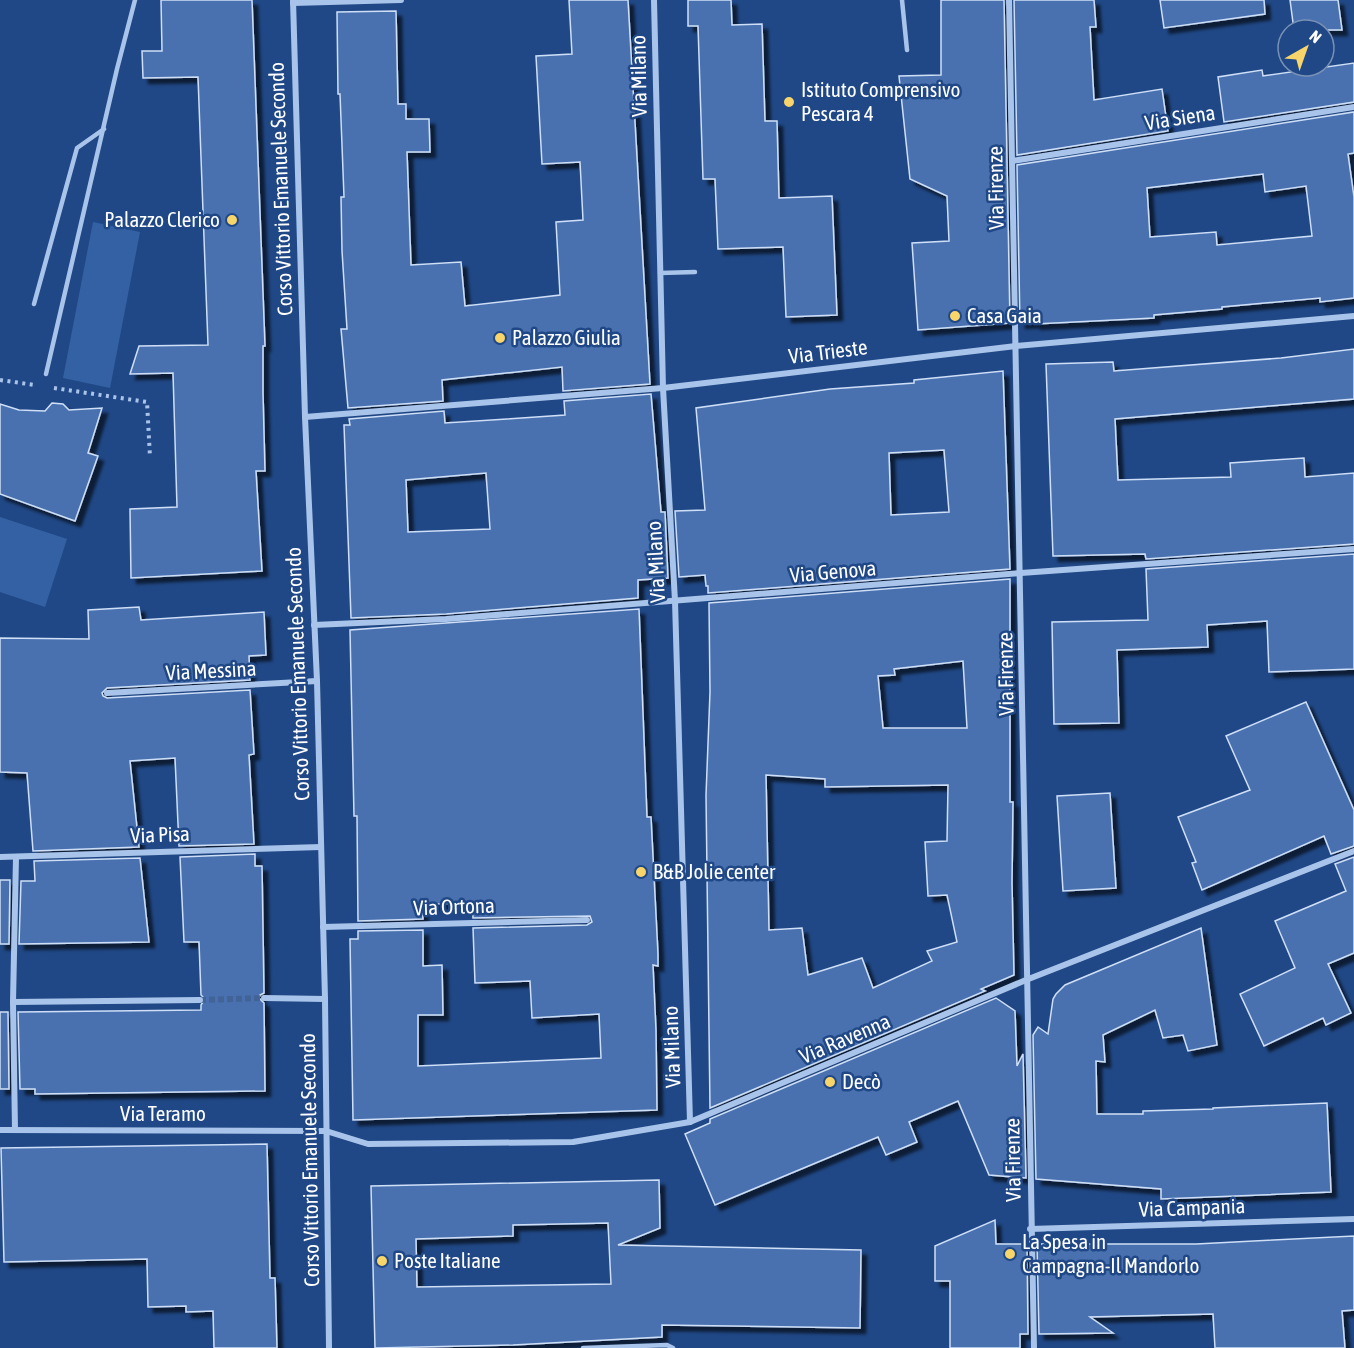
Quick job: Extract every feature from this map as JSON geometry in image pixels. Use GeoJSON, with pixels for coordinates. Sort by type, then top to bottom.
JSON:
{"type":"FeatureCollection","features":[{"type":"Feature","properties":{"kind":"street"},"geometry":{"type":"LineString","coordinates":[[293,1],[401,0]]}},
{"type":"Feature","properties":{"kind":"street","name":"Via Milano"},"geometry":{"type":"LineString","coordinates":[[654,0],[663,387],[675,601],[690,1122]]}},
{"type":"Feature","properties":{"kind":"street","name":"Via Firenze"},"geometry":{"type":"LineString","coordinates":[[1009,0],[1034,1348]]}},
{"type":"Feature","properties":{"kind":"street","name":"Corso Vittorio Emanuele Secondo"},"geometry":{"type":"LineString","coordinates":[[293,1],[305,417],[317,681],[325,999],[329,1348]]}},
{"type":"Feature","properties":{"kind":"street","name":"Via Siena"},"geometry":{"type":"LineString","coordinates":[[1012,161],[1354,107]]}},
{"type":"Feature","properties":{"kind":"street","name":"Via Trieste"},"geometry":{"type":"LineString","coordinates":[[305,417],[663,387],[1016,346],[1354,316]]}},
{"type":"Feature","properties":{"kind":"street","name":"Via Genova"},"geometry":{"type":"LineString","coordinates":[[314,625],[446,619],[1354,549]]}},
{"type":"Feature","properties":{"kind":"street","name":"Via Messina"},"geometry":{"type":"LineString","coordinates":[[107,693],[317,681]]}},
{"type":"Feature","properties":{"kind":"street","name":"Via Pisa"},"geometry":{"type":"LineString","coordinates":[[0,857],[321,847]]}},
{"type":"Feature","properties":{"kind":"street","name":"Via Ravenna"},"geometry":{"type":"LineString","coordinates":[[326,1131],[368,1144],[573,1142],[690,1122],[1026,980],[1354,851]]}},
{"type":"Feature","properties":{"kind":"street"},"geometry":{"type":"LineString","coordinates":[[15,1130],[16,857]]}},
{"type":"Feature","properties":{"kind":"street","name":"Via Ortona"},"geometry":{"type":"LineString","coordinates":[[323,927],[587,920]]}},
{"type":"Feature","properties":{"kind":"street"},"geometry":{"type":"LineString","coordinates":[[264,999],[325,999]]}},
{"type":"Feature","properties":{"kind":"street"},"geometry":{"type":"LineString","coordinates":[[14,1002],[200,1000]]}},
{"type":"Feature","properties":{"kind":"street","name":"Via Teramo"},"geometry":{"type":"LineString","coordinates":[[0,1130],[326,1131]]}},
{"type":"Feature","properties":{"kind":"street","name":"Via Campania"},"geometry":{"type":"LineString","coordinates":[[1030,1229],[1354,1219]]}},
{"type":"Feature","properties":{"kind":"lane"},"geometry":{"type":"LineString","coordinates":[[46,374],[135,0]]}},
{"type":"Feature","properties":{"kind":"lane"},"geometry":{"type":"LineString","coordinates":[[902,0],[908,50]]}},
{"type":"Feature","properties":{"kind":"lane"},"geometry":{"type":"LineString","coordinates":[[34,304],[77,148],[104,129]]}},
{"type":"Feature","properties":{"kind":"lane"},"geometry":{"type":"LineString","coordinates":[[660,273],[695,272]]}},
{"type":"Feature","properties":{"kind":"lane"},"geometry":{"type":"LineString","coordinates":[[583,1348],[667,1345],[673,1348]]}},
{"type":"Feature","properties":{"kind":"path"},"geometry":{"type":"LineString","coordinates":[[0,380],[147,402],[150,457]]}},
{"type":"Feature","properties":{"kind":"shaded area"},"geometry":{"type":"Polygon","coordinates":[[[93,222],[140,232],[110,388],[63,378],[93,222]]]}},
{"type":"Feature","properties":{"kind":"shaded area"},"geometry":{"type":"Polygon","coordinates":[[[0,517],[67,539],[45,607],[0,592],[0,517]]]}},
{"type":"Feature","properties":{"kind":"building"},"geometry":{"type":"Polygon","coordinates":[[[161,0],[252,0],[265,346],[263,346],[263,393],[265,471],[256,471],[262,571],[131,578],[130,509],[177,507],[173,373],[130,374],[139,346],[208,345],[198,77],[143,78],[142,51],[162,51],[161,0]]]}},
{"type":"Feature","properties":{"kind":"building"},"geometry":{"type":"Polygon","coordinates":[[[569,0],[628,0],[650,384],[563,391],[562,367],[442,380],[443,401],[348,408],[341,329],[347,329],[342,251],[341,197],[344,197],[340,94],[338,94],[337,12],[396,11],[398,104],[406,104],[406,119],[429,119],[430,152],[407,152],[411,265],[461,262],[465,306],[560,295],[556,222],[583,220],[580,162],[542,164],[536,56],[572,54],[569,0]]]}},
{"type":"Feature","properties":{"kind":"building"},"geometry":{"type":"Polygon","coordinates":[[[688,0],[731,0],[732,25],[762,24],[765,121],[777,121],[779,198],[832,196],[837,315],[786,317],[783,247],[718,249],[715,179],[703,179],[698,26],[688,26],[688,0]]]}},
{"type":"Feature","properties":{"kind":"building"},"geometry":{"type":"Polygon","coordinates":[[[941,0],[1004,0],[1010,323],[918,330],[912,243],[949,241],[947,196],[910,179],[899,76],[941,75],[941,0]]]}},
{"type":"Feature","properties":{"kind":"building"},"geometry":{"type":"Polygon","coordinates":[[[1014,0],[1094,0],[1096,27],[1090,27],[1094,100],[1162,89],[1168,131],[1017,155],[1014,0]]]}},
{"type":"Feature","properties":{"kind":"building"},"geometry":{"type":"Polygon","coordinates":[[[1160,0],[1264,0],[1265,14],[1164,28],[1160,0]]]}},
{"type":"Feature","properties":{"kind":"building"},"geometry":{"type":"Polygon","coordinates":[[[1290,0],[1338,0],[1342,30],[1336,30],[1336,18],[1292,18],[1290,0]]]}},
{"type":"Feature","properties":{"kind":"building"},"geometry":{"type":"Polygon","coordinates":[[[1354,63],[1354,102],[1224,122],[1218,77],[1262,70],[1263,76],[1276,74],[1276,78],[1336,78],[1336,66],[1354,63]]]}},
{"type":"Feature","properties":{"kind":"building"},"geometry":{"type":"Polygon","coordinates":[[[1354,112],[1354,153],[1348,154],[1354,197],[1354,298],[1320,302],[1320,298],[1222,307],[1222,309],[1154,315],[1154,318],[1020,323],[1017,165],[1354,112]],[[1263,174],[1147,188],[1150,237],[1216,232],[1217,245],[1312,236],[1306,186],[1265,192],[1263,174]]]}},
{"type":"Feature","properties":{"kind":"building"},"geometry":{"type":"Polygon","coordinates":[[[1354,349],[1354,399],[1115,419],[1118,480],[1231,477],[1230,463],[1304,458],[1305,477],[1354,473],[1354,544],[1146,559],[1145,554],[1053,556],[1046,364],[1113,362],[1114,371],[1281,358],[1354,349]]]}},
{"type":"Feature","properties":{"kind":"building"},"geometry":{"type":"Polygon","coordinates":[[[1003,371],[1010,569],[708,593],[705,575],[679,577],[675,511],[705,510],[696,408],[830,389],[914,383],[914,380],[1003,371]],[[944,450],[889,453],[891,515],[949,512],[944,450]]]}},
{"type":"Feature","properties":{"kind":"building"},"geometry":{"type":"Polygon","coordinates":[[[651,394],[661,512],[665,512],[668,578],[638,580],[638,598],[446,614],[351,618],[344,425],[350,425],[349,419],[444,411],[445,423],[565,415],[564,401],[651,394]],[[486,473],[406,480],[408,532],[490,529],[486,473]]]}},
{"type":"Feature","properties":{"kind":"building"},"geometry":{"type":"Polygon","coordinates":[[[52,403],[63,404],[69,410],[102,408],[88,453],[98,456],[75,521],[0,494],[0,404],[19,410],[45,411],[52,403]]]}},
{"type":"Feature","properties":{"kind":"building"},"geometry":{"type":"Polygon","coordinates":[[[1354,554],[1354,669],[1269,672],[1267,621],[1207,625],[1208,647],[1117,650],[1119,723],[1054,724],[1052,622],[1148,620],[1146,569],[1354,554]]]}},
{"type":"Feature","properties":{"kind":"building"},"geometry":{"type":"Polygon","coordinates":[[[1010,579],[1010,802],[1013,802],[1014,975],[981,989],[985,991],[710,1108],[706,795],[710,692],[709,603],[1010,579]],[[963,661],[894,669],[895,675],[878,676],[883,728],[967,728],[963,661]],[[766,775],[769,930],[802,928],[808,975],[862,958],[873,988],[932,961],[927,951],[957,942],[947,895],[928,896],[925,842],[947,841],[948,785],[825,787],[825,779],[766,775]]]}},
{"type":"Feature","properties":{"kind":"building"},"geometry":{"type":"Polygon","coordinates":[[[139,607],[141,620],[264,612],[266,655],[249,656],[250,680],[107,688],[102,693],[107,698],[250,690],[254,754],[249,755],[254,844],[179,846],[175,758],[130,761],[139,847],[33,851],[27,773],[0,772],[0,638],[89,639],[88,610],[139,607]]]}},
{"type":"Feature","properties":{"kind":"building"},"geometry":{"type":"Polygon","coordinates":[[[639,609],[647,817],[651,817],[658,954],[658,966],[653,965],[657,1110],[353,1120],[350,939],[358,939],[358,931],[423,930],[423,966],[442,965],[443,1015],[418,1015],[418,1066],[601,1058],[599,1014],[532,1018],[530,981],[475,983],[473,928],[587,925],[592,922],[590,916],[473,918],[472,902],[422,905],[423,919],[358,921],[357,816],[354,816],[350,630],[639,609]]]}},
{"type":"Feature","properties":{"kind":"building"},"geometry":{"type":"Polygon","coordinates":[[[1306,702],[1354,810],[1354,846],[1331,854],[1324,836],[1202,890],[1192,863],[1196,862],[1178,817],[1250,790],[1226,736],[1306,702]]]}},
{"type":"Feature","properties":{"kind":"building"},"geometry":{"type":"Polygon","coordinates":[[[1110,793],[1116,888],[1063,891],[1057,796],[1110,793]]]}},
{"type":"Feature","properties":{"kind":"building"},"geometry":{"type":"Polygon","coordinates":[[[255,854],[255,866],[262,866],[264,993],[259,998],[264,1003],[265,1091],[35,1094],[35,1089],[20,1089],[18,1012],[201,1010],[205,999],[201,995],[199,942],[184,942],[180,857],[255,854]]]}},
{"type":"Feature","properties":{"kind":"building"},"geometry":{"type":"Polygon","coordinates":[[[1354,857],[1354,953],[1328,964],[1351,1013],[1326,1025],[1323,1018],[1264,1046],[1240,994],[1295,968],[1275,921],[1346,891],[1335,864],[1354,857]]]}},
{"type":"Feature","properties":{"kind":"building"},"geometry":{"type":"Polygon","coordinates":[[[140,858],[149,942],[19,944],[21,881],[35,881],[34,861],[140,858]]]}},
{"type":"Feature","properties":{"kind":"building"},"geometry":{"type":"Polygon","coordinates":[[[0,880],[10,880],[9,944],[0,944],[0,880]]]}},
{"type":"Feature","properties":{"kind":"building"},"geometry":{"type":"Polygon","coordinates":[[[1201,928],[1217,1045],[1188,1051],[1183,1035],[1163,1038],[1155,1010],[1103,1035],[1105,1062],[1096,1061],[1097,1114],[1143,1114],[1143,1111],[1327,1103],[1331,1192],[1161,1199],[1161,1189],[1036,1179],[1033,1035],[1038,1027],[1048,1034],[1053,999],[1056,994],[1065,985],[1201,928]]]}},
{"type":"Feature","properties":{"kind":"building"},"geometry":{"type":"Polygon","coordinates":[[[996,998],[1015,1011],[1017,1066],[1023,1054],[1026,1178],[989,1175],[958,1101],[909,1122],[917,1142],[886,1155],[878,1137],[715,1205],[685,1134],[710,1123],[710,1119],[996,998]]]}},
{"type":"Feature","properties":{"kind":"building"},"geometry":{"type":"Polygon","coordinates":[[[0,1012],[8,1012],[9,1089],[0,1089],[0,1012]]]}},
{"type":"Feature","properties":{"kind":"building"},"geometry":{"type":"Polygon","coordinates":[[[267,1144],[270,1278],[275,1278],[277,1348],[214,1348],[213,1311],[186,1312],[186,1306],[148,1307],[147,1259],[4,1262],[1,1148],[267,1144]]]}},
{"type":"Feature","properties":{"kind":"building"},"geometry":{"type":"Polygon","coordinates":[[[659,1180],[660,1228],[618,1245],[861,1250],[860,1328],[662,1325],[662,1337],[513,1345],[375,1348],[371,1186],[659,1180]],[[608,1223],[513,1225],[513,1236],[416,1239],[417,1287],[611,1284],[608,1223]]]}},
{"type":"Feature","properties":{"kind":"building"},"geometry":{"type":"Polygon","coordinates":[[[995,1220],[996,1244],[1027,1244],[1028,1334],[1020,1334],[1020,1348],[950,1348],[950,1281],[935,1281],[935,1246],[995,1220]]]}},
{"type":"Feature","properties":{"kind":"building"},"geometry":{"type":"Polygon","coordinates":[[[1354,1236],[1354,1310],[1342,1311],[1345,1348],[1215,1348],[1213,1314],[1090,1317],[1113,1333],[1039,1334],[1037,1244],[1196,1244],[1354,1236]]]}},
{"type":"Feature","properties":{"kind":"tunnel"},"geometry":{"type":"LineString","coordinates":[[200,1000],[264,998]]}},
{"type":"Feature","properties":{"kind":"place","name":"Istituto Comprensivo Pescara 4"},"geometry":{"type":"Point","coordinates":[789,102]}},
{"type":"Feature","properties":{"kind":"place","name":"Palazzo Clerico"},"geometry":{"type":"Point","coordinates":[232,220]}},
{"type":"Feature","properties":{"kind":"place","name":"Casa Gaia"},"geometry":{"type":"Point","coordinates":[955,316]}},
{"type":"Feature","properties":{"kind":"place","name":"Palazzo Giulia"},"geometry":{"type":"Point","coordinates":[500,338]}},
{"type":"Feature","properties":{"kind":"place","name":"B&B Jolie center"},"geometry":{"type":"Point","coordinates":[641,872]}},
{"type":"Feature","properties":{"kind":"place","name":"Decò"},"geometry":{"type":"Point","coordinates":[830,1082]}},
{"type":"Feature","properties":{"kind":"place","name":"La Spesa in Campagna-Il Mandorlo"},"geometry":{"type":"Point","coordinates":[1010,1254]}},
{"type":"Feature","properties":{"kind":"place","name":"Poste Italiane"},"geometry":{"type":"Point","coordinates":[382,1261]}}]}
